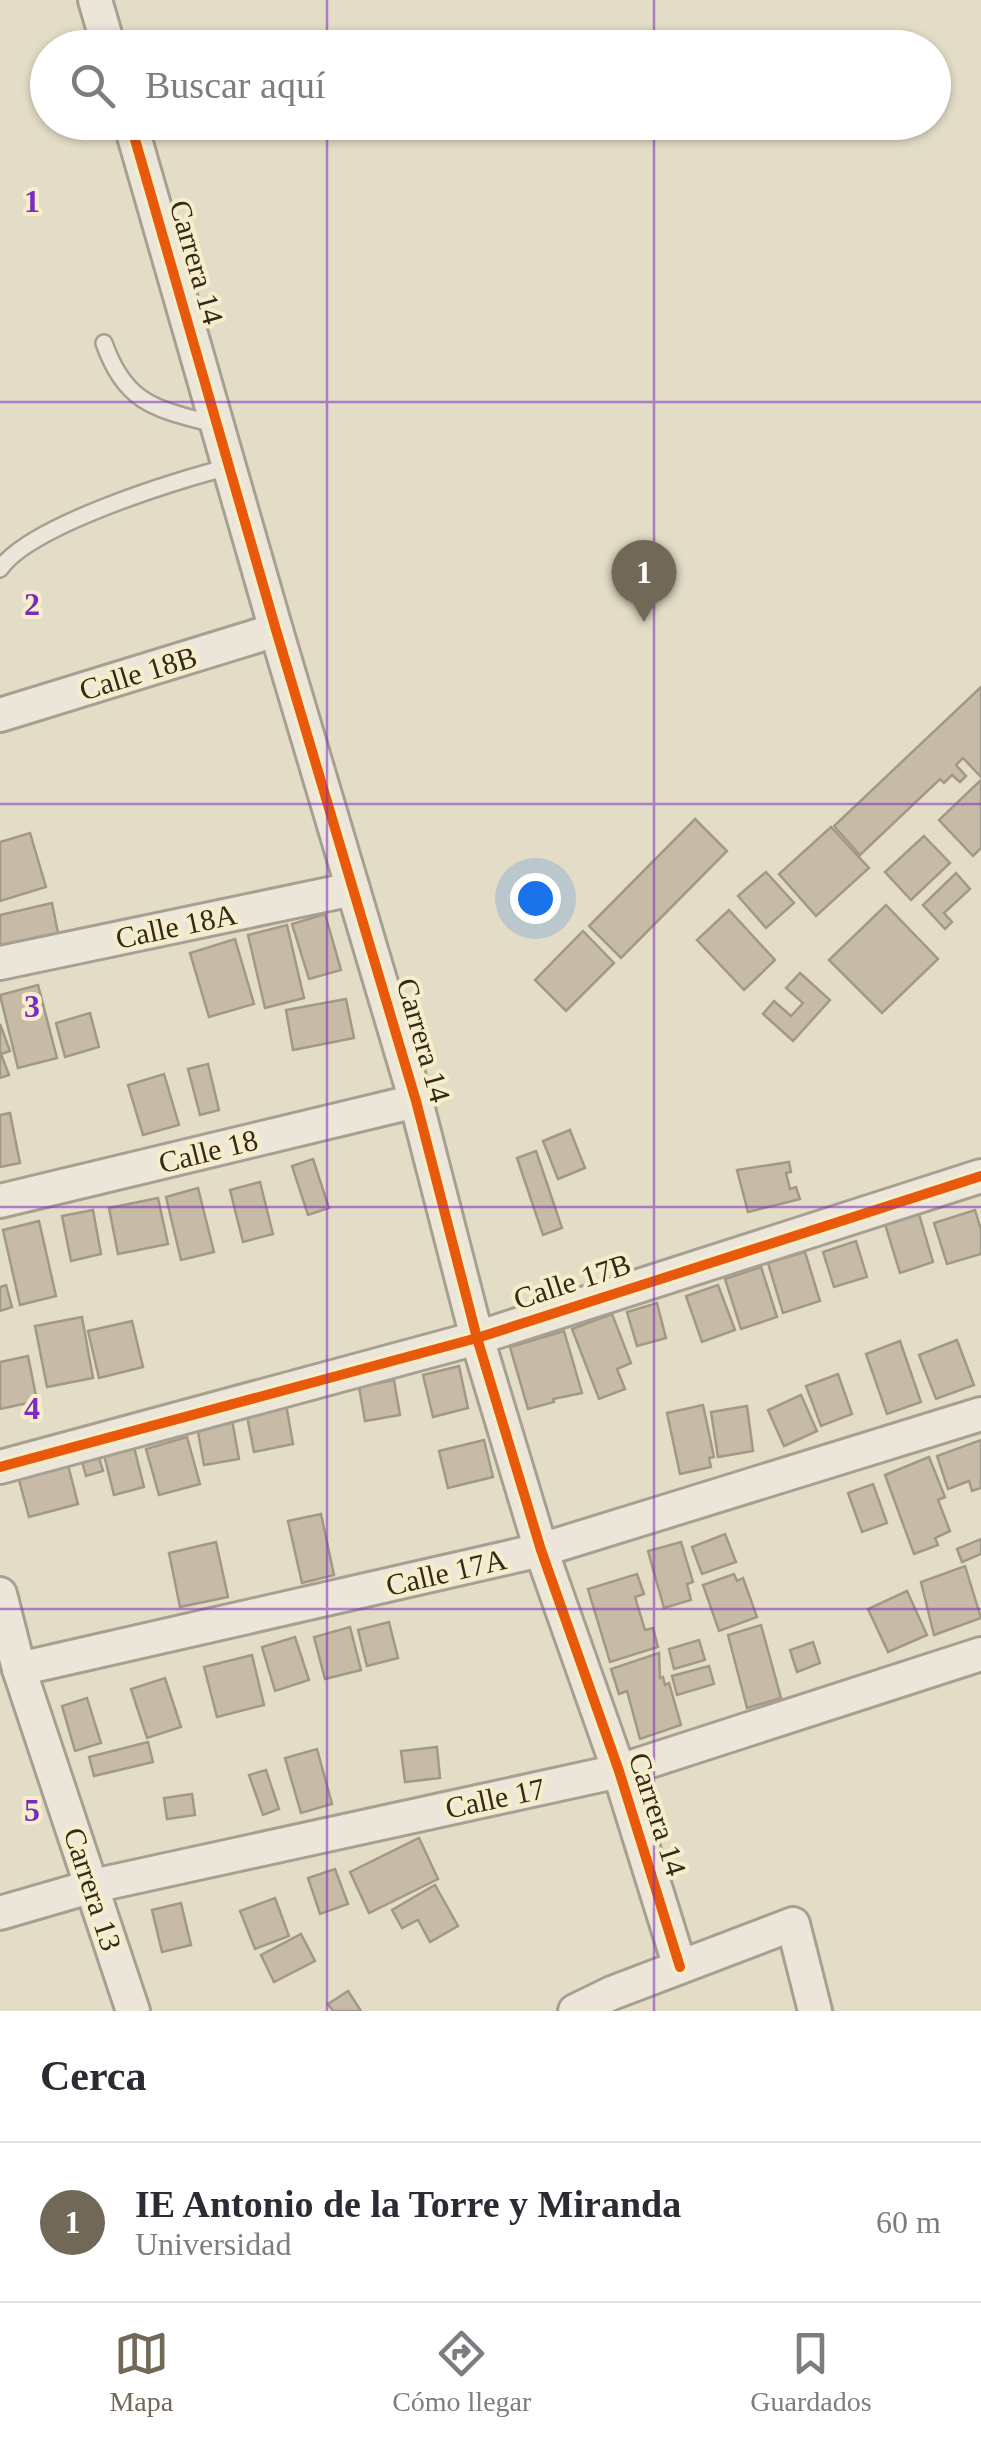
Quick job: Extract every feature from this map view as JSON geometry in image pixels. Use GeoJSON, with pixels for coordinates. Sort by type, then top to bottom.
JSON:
{"type":"FeatureCollection","features":[{"type":"Feature","properties":{"kind":"street"},"geometry":{"type":"LineString","coordinates":[[95,0],[104,30]]}},
{"type":"Feature","properties":{"kind":"street","name":"Carrera 14"},"geometry":{"type":"LineString","coordinates":[[135,140],[416,1101],[477,1338],[541,1550],[619,1771],[680,1967]]}},
{"type":"Feature","properties":{"kind":"street","name":"Calle 18B"},"geometry":{"type":"LineString","coordinates":[[0,715],[276,630]]}},
{"type":"Feature","properties":{"kind":"street","name":"Calle 18A"},"geometry":{"type":"LineString","coordinates":[[0,962],[353,889]]}},
{"type":"Feature","properties":{"kind":"street","name":"Calle 18"},"geometry":{"type":"LineString","coordinates":[[0,1201],[416,1101]]}},
{"type":"Feature","properties":{"kind":"street","name":"Calle 17B"},"geometry":{"type":"LineString","coordinates":[[0,1467],[477,1338],[981,1176]]}},
{"type":"Feature","properties":{"kind":"street","name":"Calle 17A"},"geometry":{"type":"LineString","coordinates":[[20,1669],[541,1550],[981,1414]]}},
{"type":"Feature","properties":{"kind":"street","name":"Carrera 13"},"geometry":{"type":"LineString","coordinates":[[0,1594],[20,1669],[133,2011]]}},
{"type":"Feature","properties":{"kind":"street","name":"Calle 17"},"geometry":{"type":"LineString","coordinates":[[0,1913],[93,1886],[619,1771],[981,1654]]}},
{"type":"Feature","properties":{"kind":"street"},"geometry":{"type":"LineString","coordinates":[[576,2011],[612,1993],[792,1924],[815,2011]]}},
{"type":"Feature","properties":{"kind":"lane"},"geometry":{"type":"LineString","coordinates":[[104,342],[128,390],[158,408],[217,425]]}},
{"type":"Feature","properties":{"kind":"lane"},"geometry":{"type":"LineString","coordinates":[[0,570],[9,556],[84,515],[188,477],[229,467]]}},
{"type":"Feature","properties":{"kind":"building"},"geometry":{"type":"Polygon","coordinates":[[[981,687],[981,777],[963,758],[956,765],[966,776],[960,782],[952,775],[944,783],[940,779],[860,855],[834,826],[981,687]]]}},
{"type":"Feature","properties":{"kind":"building"},"geometry":{"type":"Polygon","coordinates":[[[981,780],[981,848],[973,856],[939,820],[981,780]]]}},
{"type":"Feature","properties":{"kind":"building"},"geometry":{"type":"Polygon","coordinates":[[[695,819],[727,851],[621,958],[589,926],[695,819]]]}},
{"type":"Feature","properties":{"kind":"building"},"geometry":{"type":"Polygon","coordinates":[[[831,827],[869,868],[816,916],[779,874],[831,827]]]}},
{"type":"Feature","properties":{"kind":"building"},"geometry":{"type":"Polygon","coordinates":[[[30,833],[46,887],[0,901],[0,842],[30,833]]]}},
{"type":"Feature","properties":{"kind":"building"},"geometry":{"type":"Polygon","coordinates":[[[924,836],[950,863],[911,900],[885,872],[924,836]]]}},
{"type":"Feature","properties":{"kind":"building"},"geometry":{"type":"Polygon","coordinates":[[[766,872],[794,903],[766,928],[738,896],[766,872]]]}},
{"type":"Feature","properties":{"kind":"building"},"geometry":{"type":"Polygon","coordinates":[[[956,873],[970,889],[944,913],[952,922],[945,929],[923,905],[956,873]]]}},
{"type":"Feature","properties":{"kind":"building"},"geometry":{"type":"Polygon","coordinates":[[[52,903],[58,933],[0,946],[0,915],[52,903]]]}},
{"type":"Feature","properties":{"kind":"building"},"geometry":{"type":"Polygon","coordinates":[[[886,905],[938,959],[882,1013],[829,960],[886,905]]]}},
{"type":"Feature","properties":{"kind":"building"},"geometry":{"type":"Polygon","coordinates":[[[729,910],[775,960],[744,990],[697,940],[729,910]]]}},
{"type":"Feature","properties":{"kind":"building"},"geometry":{"type":"Polygon","coordinates":[[[325,914],[341,970],[309,979],[292,924],[325,914]]]}},
{"type":"Feature","properties":{"kind":"building"},"geometry":{"type":"Polygon","coordinates":[[[287,925],[304,998],[265,1008],[248,935],[287,925]]]}},
{"type":"Feature","properties":{"kind":"building"},"geometry":{"type":"Polygon","coordinates":[[[583,931],[614,963],[566,1011],[535,980],[583,931]]]}},
{"type":"Feature","properties":{"kind":"building"},"geometry":{"type":"Polygon","coordinates":[[[235,939],[254,1004],[209,1017],[190,953],[235,939]]]}},
{"type":"Feature","properties":{"kind":"building"},"geometry":{"type":"Polygon","coordinates":[[[800,973],[830,1000],[793,1041],[763,1014],[774,1001],[791,1016],[803,1003],[786,988],[800,973]]]}},
{"type":"Feature","properties":{"kind":"building"},"geometry":{"type":"Polygon","coordinates":[[[38,985],[57,1058],[18,1068],[0,995],[38,985]]]}},
{"type":"Feature","properties":{"kind":"building"},"geometry":{"type":"Polygon","coordinates":[[[346,999],[354,1038],[293,1050],[286,1010],[346,999]]]}},
{"type":"Feature","properties":{"kind":"building"},"geometry":{"type":"Polygon","coordinates":[[[90,1013],[99,1047],[65,1057],[56,1023],[90,1013]]]}},
{"type":"Feature","properties":{"kind":"building"},"geometry":{"type":"Polygon","coordinates":[[[0,1024],[10,1051],[1,1054],[9,1075],[0,1078],[0,1024]]]}},
{"type":"Feature","properties":{"kind":"building"},"geometry":{"type":"Polygon","coordinates":[[[208,1064],[219,1110],[200,1115],[188,1069],[208,1064]]]}},
{"type":"Feature","properties":{"kind":"building"},"geometry":{"type":"Polygon","coordinates":[[[164,1074],[179,1125],[143,1135],[128,1085],[164,1074]]]}},
{"type":"Feature","properties":{"kind":"building"},"geometry":{"type":"Polygon","coordinates":[[[10,1113],[20,1163],[0,1167],[0,1115],[10,1113]]]}},
{"type":"Feature","properties":{"kind":"building"},"geometry":{"type":"Polygon","coordinates":[[[570,1130],[585,1168],[558,1179],[543,1141],[570,1130]]]}},
{"type":"Feature","properties":{"kind":"building"},"geometry":{"type":"Polygon","coordinates":[[[536,1151],[562,1228],[543,1235],[517,1158],[536,1151]]]}},
{"type":"Feature","properties":{"kind":"building"},"geometry":{"type":"Polygon","coordinates":[[[313,1159],[329,1208],[308,1215],[292,1166],[313,1159]]]}},
{"type":"Feature","properties":{"kind":"building"},"geometry":{"type":"Polygon","coordinates":[[[789,1162],[791,1172],[786,1173],[790,1189],[796,1187],[800,1199],[748,1212],[737,1170],[789,1162]]]}},
{"type":"Feature","properties":{"kind":"building"},"geometry":{"type":"Polygon","coordinates":[[[260,1182],[273,1234],[243,1242],[230,1190],[260,1182]]]}},
{"type":"Feature","properties":{"kind":"building"},"geometry":{"type":"Polygon","coordinates":[[[198,1188],[214,1252],[181,1260],[166,1197],[198,1188]]]}},
{"type":"Feature","properties":{"kind":"building"},"geometry":{"type":"Polygon","coordinates":[[[158,1198],[168,1244],[118,1254],[109,1208],[158,1198]]]}},
{"type":"Feature","properties":{"kind":"building"},"geometry":{"type":"Polygon","coordinates":[[[93,1210],[101,1254],[71,1261],[62,1216],[93,1210]]]}},
{"type":"Feature","properties":{"kind":"building"},"geometry":{"type":"Polygon","coordinates":[[[975,1210],[981,1230],[981,1254],[947,1264],[934,1223],[975,1210]]]}},
{"type":"Feature","properties":{"kind":"building"},"geometry":{"type":"Polygon","coordinates":[[[919,1214],[933,1262],[900,1273],[885,1224],[919,1214]]]}},
{"type":"Feature","properties":{"kind":"building"},"geometry":{"type":"Polygon","coordinates":[[[39,1221],[56,1296],[20,1305],[3,1230],[39,1221]]]}},
{"type":"Feature","properties":{"kind":"building"},"geometry":{"type":"Polygon","coordinates":[[[856,1241],[867,1277],[834,1287],[823,1252],[856,1241]]]}},
{"type":"Feature","properties":{"kind":"building"},"geometry":{"type":"Polygon","coordinates":[[[805,1252],[820,1301],[783,1313],[768,1263],[805,1252]]]}},
{"type":"Feature","properties":{"kind":"building"},"geometry":{"type":"Polygon","coordinates":[[[761,1267],[777,1317],[741,1329],[725,1279],[761,1267]]]}},
{"type":"Feature","properties":{"kind":"building"},"geometry":{"type":"Polygon","coordinates":[[[6,1285],[12,1307],[0,1311],[0,1287],[6,1285]]]}},
{"type":"Feature","properties":{"kind":"building"},"geometry":{"type":"Polygon","coordinates":[[[718,1285],[735,1330],[702,1342],[686,1296],[718,1285]]]}},
{"type":"Feature","properties":{"kind":"building"},"geometry":{"type":"Polygon","coordinates":[[[657,1303],[666,1338],[637,1346],[627,1312],[657,1303]]]}},
{"type":"Feature","properties":{"kind":"building"},"geometry":{"type":"Polygon","coordinates":[[[612,1314],[631,1363],[617,1369],[625,1389],[599,1399],[572,1329],[612,1314]]]}},
{"type":"Feature","properties":{"kind":"building"},"geometry":{"type":"Polygon","coordinates":[[[82,1317],[93,1378],[47,1387],[35,1326],[82,1317]]]}},
{"type":"Feature","properties":{"kind":"building"},"geometry":{"type":"Polygon","coordinates":[[[132,1321],[143,1367],[99,1378],[88,1331],[132,1321]]]}},
{"type":"Feature","properties":{"kind":"building"},"geometry":{"type":"Polygon","coordinates":[[[564,1331],[582,1393],[528,1409],[510,1347],[564,1331]]]}},
{"type":"Feature","properties":{"kind":"building"},"geometry":{"type":"Polygon","coordinates":[[[957,1340],[974,1385],[936,1399],[919,1355],[957,1340]]]}},
{"type":"Feature","properties":{"kind":"building"},"geometry":{"type":"Polygon","coordinates":[[[900,1341],[921,1402],[887,1414],[866,1354],[900,1341]]]}},
{"type":"Feature","properties":{"kind":"building"},"geometry":{"type":"Polygon","coordinates":[[[28,1356],[37,1401],[0,1409],[0,1362],[28,1356]]]}},
{"type":"Feature","properties":{"kind":"building"},"geometry":{"type":"Polygon","coordinates":[[[459,1366],[468,1408],[433,1417],[423,1375],[459,1366]]]}},
{"type":"Feature","properties":{"kind":"building"},"geometry":{"type":"Polygon","coordinates":[[[838,1374],[852,1414],[821,1426],[806,1386],[838,1374]]]}},
{"type":"Feature","properties":{"kind":"building"},"geometry":{"type":"Polygon","coordinates":[[[394,1380],[400,1415],[365,1421],[359,1387],[394,1380]]]}},
{"type":"Feature","properties":{"kind":"building"},"geometry":{"type":"Polygon","coordinates":[[[801,1395],[817,1431],[784,1446],[768,1410],[801,1395]]]}},
{"type":"Feature","properties":{"kind":"building"},"geometry":{"type":"Polygon","coordinates":[[[286,1404],[293,1444],[254,1452],[246,1411],[286,1404]]]}},
{"type":"Feature","properties":{"kind":"building"},"geometry":{"type":"Polygon","coordinates":[[[703,1405],[714,1457],[709,1458],[711,1467],[680,1474],[667,1413],[703,1405]]]}},
{"type":"Feature","properties":{"kind":"building"},"geometry":{"type":"Polygon","coordinates":[[[747,1406],[753,1451],[718,1457],[711,1412],[747,1406]]]}},
{"type":"Feature","properties":{"kind":"building"},"geometry":{"type":"Polygon","coordinates":[[[231,1414],[239,1459],[204,1465],[196,1421],[231,1414]]]}},
{"type":"Feature","properties":{"kind":"building"},"geometry":{"type":"Polygon","coordinates":[[[187,1437],[200,1484],[159,1495],[146,1449],[187,1437]]]}},
{"type":"Feature","properties":{"kind":"building"},"geometry":{"type":"Polygon","coordinates":[[[132,1439],[144,1487],[114,1495],[102,1447],[132,1439]]]}},
{"type":"Feature","properties":{"kind":"building"},"geometry":{"type":"Polygon","coordinates":[[[484,1440],[493,1477],[448,1488],[439,1451],[484,1440]]]}},
{"type":"Feature","properties":{"kind":"building"},"geometry":{"type":"Polygon","coordinates":[[[981,1440],[981,1488],[972,1491],[969,1481],[948,1489],[937,1456],[981,1440]]]}},
{"type":"Feature","properties":{"kind":"building"},"geometry":{"type":"Polygon","coordinates":[[[96,1448],[103,1471],[86,1476],[80,1454],[96,1448]]]}},
{"type":"Feature","properties":{"kind":"building"},"geometry":{"type":"Polygon","coordinates":[[[66,1457],[78,1504],[29,1517],[16,1469],[66,1457]]]}},
{"type":"Feature","properties":{"kind":"building"},"geometry":{"type":"Polygon","coordinates":[[[929,1457],[945,1497],[938,1500],[950,1531],[935,1538],[938,1545],[914,1554],[885,1475],[929,1457]]]}},
{"type":"Feature","properties":{"kind":"building"},"geometry":{"type":"Polygon","coordinates":[[[873,1484],[887,1523],[862,1532],[848,1493],[873,1484]]]}},
{"type":"Feature","properties":{"kind":"building"},"geometry":{"type":"Polygon","coordinates":[[[321,1514],[334,1575],[302,1583],[288,1521],[321,1514]]]}},
{"type":"Feature","properties":{"kind":"building"},"geometry":{"type":"Polygon","coordinates":[[[725,1534],[736,1562],[702,1574],[692,1547],[725,1534]]]}},
{"type":"Feature","properties":{"kind":"building"},"geometry":{"type":"Polygon","coordinates":[[[981,1539],[981,1554],[962,1562],[957,1549],[981,1539]]]}},
{"type":"Feature","properties":{"kind":"building"},"geometry":{"type":"Polygon","coordinates":[[[216,1542],[228,1597],[180,1607],[169,1553],[216,1542]]]}},
{"type":"Feature","properties":{"kind":"building"},"geometry":{"type":"Polygon","coordinates":[[[681,1542],[693,1582],[687,1584],[691,1600],[664,1608],[648,1551],[681,1542]]]}},
{"type":"Feature","properties":{"kind":"building"},"geometry":{"type":"Polygon","coordinates":[[[965,1566],[981,1618],[934,1635],[921,1582],[965,1566]]]}},
{"type":"Feature","properties":{"kind":"building"},"geometry":{"type":"Polygon","coordinates":[[[637,1574],[644,1594],[635,1597],[645,1630],[653,1628],[658,1647],[610,1662],[588,1589],[637,1574]]]}},
{"type":"Feature","properties":{"kind":"building"},"geometry":{"type":"Polygon","coordinates":[[[734,1574],[737,1581],[743,1578],[757,1617],[719,1631],[703,1585],[734,1574]]]}},
{"type":"Feature","properties":{"kind":"building"},"geometry":{"type":"Polygon","coordinates":[[[907,1591],[927,1635],[888,1652],[868,1609],[907,1591]]]}},
{"type":"Feature","properties":{"kind":"building"},"geometry":{"type":"Polygon","coordinates":[[[389,1622],[398,1658],[367,1666],[358,1630],[389,1622]]]}},
{"type":"Feature","properties":{"kind":"building"},"geometry":{"type":"Polygon","coordinates":[[[761,1625],[781,1698],[747,1708],[728,1635],[761,1625]]]}},
{"type":"Feature","properties":{"kind":"building"},"geometry":{"type":"Polygon","coordinates":[[[350,1627],[361,1670],[325,1679],[314,1637],[350,1627]]]}},
{"type":"Feature","properties":{"kind":"building"},"geometry":{"type":"Polygon","coordinates":[[[295,1637],[309,1680],[275,1691],[262,1647],[295,1637]]]}},
{"type":"Feature","properties":{"kind":"building"},"geometry":{"type":"Polygon","coordinates":[[[699,1640],[705,1660],[674,1669],[669,1649],[699,1640]]]}},
{"type":"Feature","properties":{"kind":"building"},"geometry":{"type":"Polygon","coordinates":[[[813,1642],[820,1663],[797,1672],[790,1650],[813,1642]]]}},
{"type":"Feature","properties":{"kind":"building"},"geometry":{"type":"Polygon","coordinates":[[[659,1653],[660,1678],[663,1677],[665,1685],[669,1683],[681,1725],[640,1739],[627,1691],[619,1694],[611,1669],[659,1653]]]}},
{"type":"Feature","properties":{"kind":"building"},"geometry":{"type":"Polygon","coordinates":[[[252,1655],[264,1705],[217,1717],[204,1667],[252,1655]]]}},
{"type":"Feature","properties":{"kind":"building"},"geometry":{"type":"Polygon","coordinates":[[[709,1666],[714,1684],[677,1695],[672,1676],[709,1666]]]}},
{"type":"Feature","properties":{"kind":"building"},"geometry":{"type":"Polygon","coordinates":[[[165,1678],[181,1727],[147,1738],[131,1689],[165,1678]]]}},
{"type":"Feature","properties":{"kind":"building"},"geometry":{"type":"Polygon","coordinates":[[[87,1698],[101,1743],[75,1751],[62,1706],[87,1698]]]}},
{"type":"Feature","properties":{"kind":"building"},"geometry":{"type":"Polygon","coordinates":[[[148,1742],[153,1762],[94,1776],[89,1757],[148,1742]]]}},
{"type":"Feature","properties":{"kind":"building"},"geometry":{"type":"Polygon","coordinates":[[[437,1747],[440,1778],[405,1782],[401,1751],[437,1747]]]}},
{"type":"Feature","properties":{"kind":"building"},"geometry":{"type":"Polygon","coordinates":[[[317,1749],[332,1804],[301,1813],[285,1758],[317,1749]]]}},
{"type":"Feature","properties":{"kind":"building"},"geometry":{"type":"Polygon","coordinates":[[[266,1770],[279,1809],[263,1815],[249,1775],[266,1770]]]}},
{"type":"Feature","properties":{"kind":"building"},"geometry":{"type":"Polygon","coordinates":[[[192,1794],[195,1815],[167,1819],[164,1798],[192,1794]]]}},
{"type":"Feature","properties":{"kind":"building"},"geometry":{"type":"Polygon","coordinates":[[[419,1838],[438,1879],[369,1913],[350,1872],[419,1838]]]}},
{"type":"Feature","properties":{"kind":"building"},"geometry":{"type":"Polygon","coordinates":[[[335,1869],[348,1904],[320,1914],[308,1878],[335,1869]]]}},
{"type":"Feature","properties":{"kind":"building"},"geometry":{"type":"Polygon","coordinates":[[[435,1885],[458,1926],[430,1942],[418,1920],[402,1928],[392,1910],[435,1885]]]}},
{"type":"Feature","properties":{"kind":"building"},"geometry":{"type":"Polygon","coordinates":[[[275,1898],[289,1936],[255,1949],[240,1911],[275,1898]]]}},
{"type":"Feature","properties":{"kind":"building"},"geometry":{"type":"Polygon","coordinates":[[[181,1903],[191,1945],[162,1952],[152,1910],[181,1903]]]}},
{"type":"Feature","properties":{"kind":"building"},"geometry":{"type":"Polygon","coordinates":[[[301,1934],[315,1961],[274,1982],[261,1955],[301,1934]]]}},
{"type":"Feature","properties":{"kind":"building"},"geometry":{"type":"Polygon","coordinates":[[[348,1991],[361,2011],[333,2011],[328,2004],[348,1991]]]}},
{"type":"Feature","properties":{"kind":"cycle path"},"geometry":{"type":"LineString","coordinates":[[135,140],[416,1101],[477,1338],[541,1550],[619,1771],[680,1967]]}},
{"type":"Feature","properties":{"kind":"cycle path"},"geometry":{"type":"LineString","coordinates":[[0,1467],[477,1338],[981,1176]]}},
{"type":"Feature","properties":{"kind":"place","name":"IE Antonio de la Torre y Miranda"},"geometry":{"type":"Point","coordinates":[644,622]}}]}
